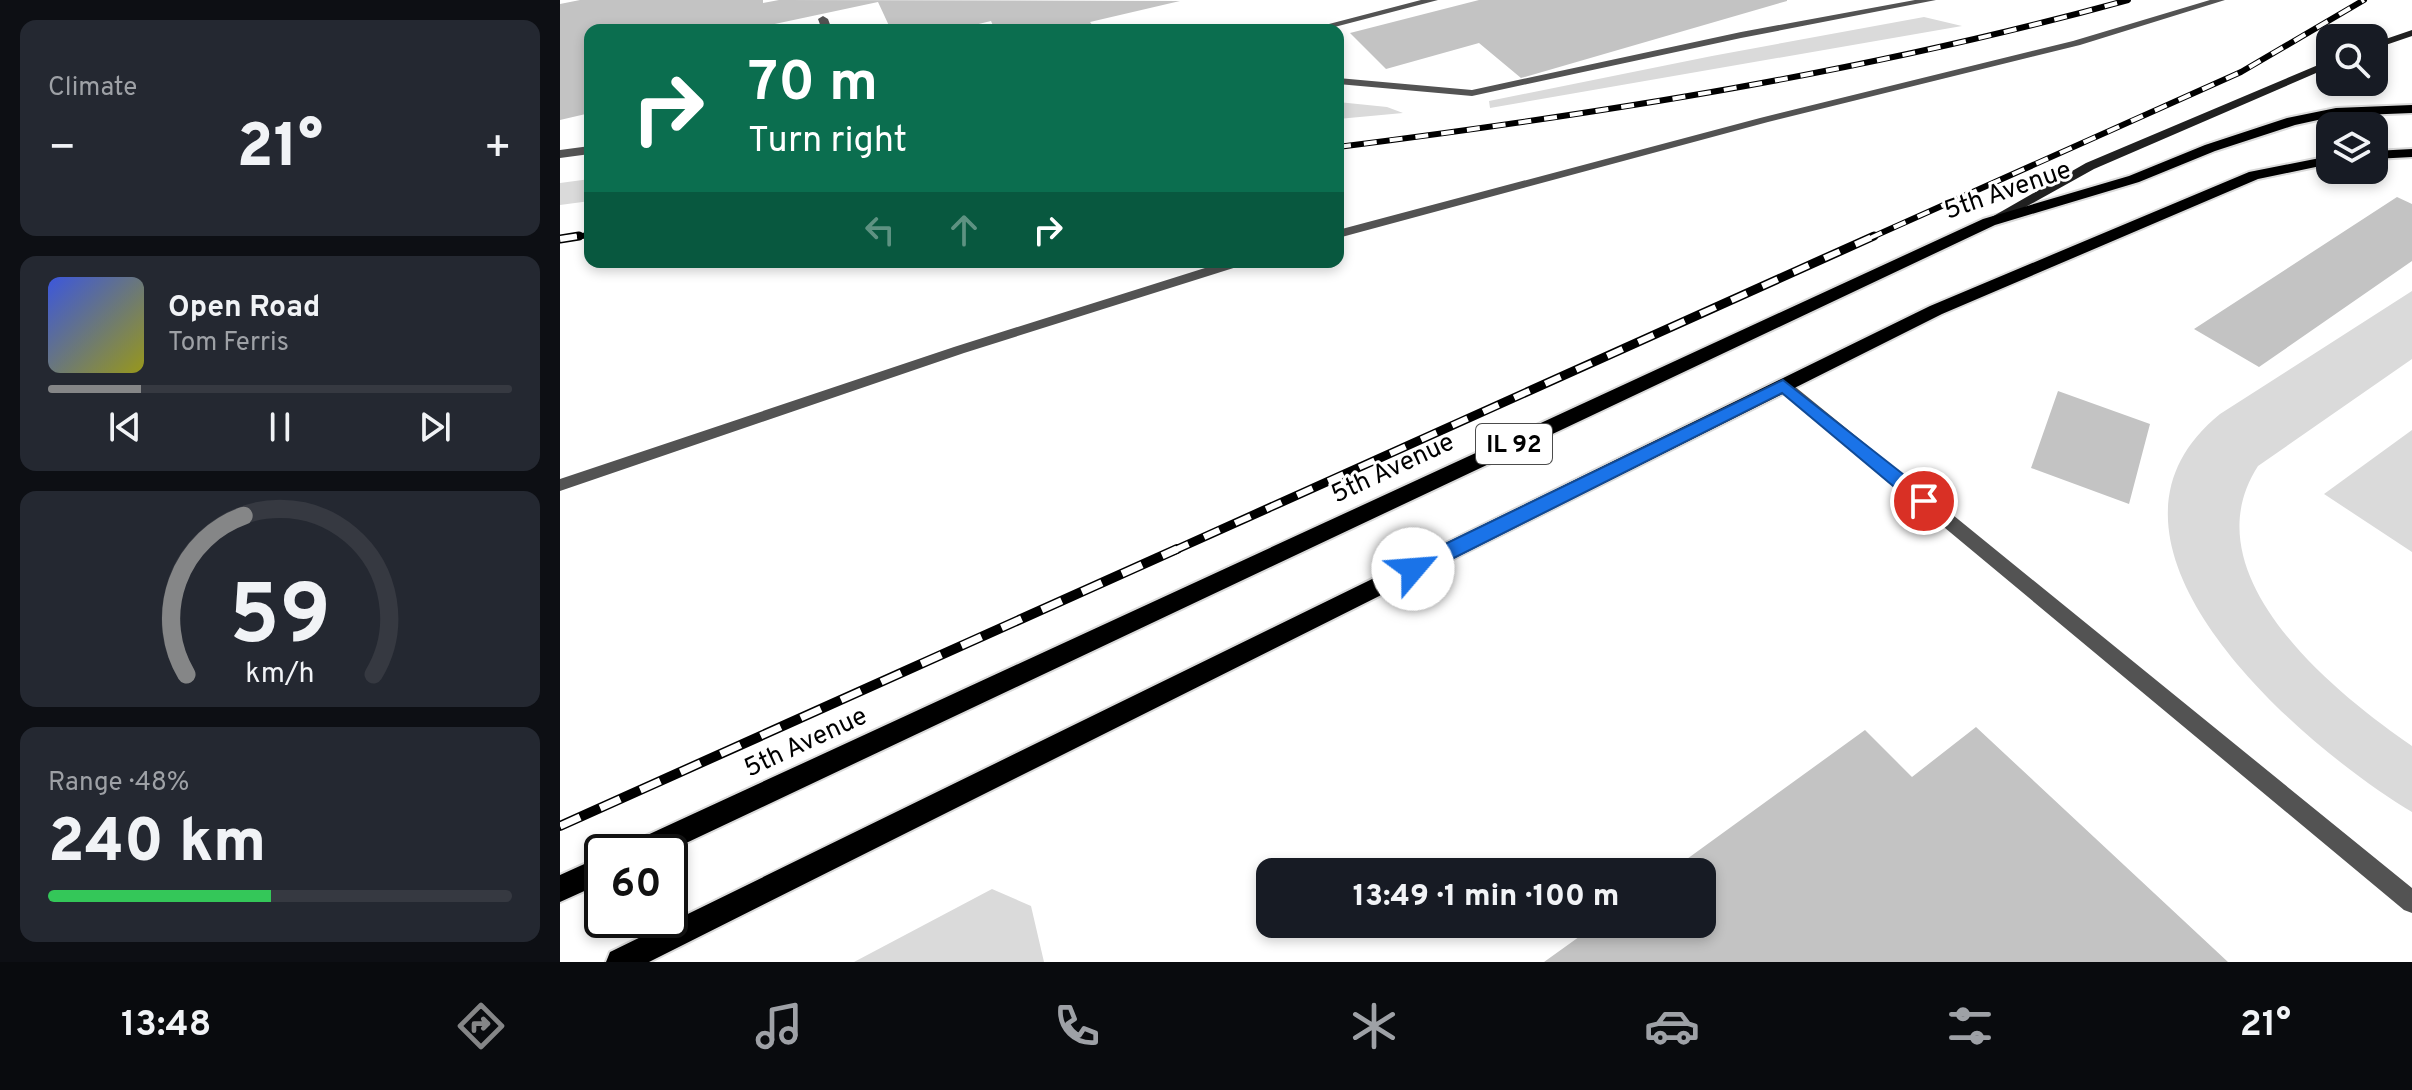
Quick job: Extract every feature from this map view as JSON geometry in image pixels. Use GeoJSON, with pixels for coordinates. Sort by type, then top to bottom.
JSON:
{"type":"FeatureCollection","features":[{"type":"Feature","properties":{"kind":"main road","name":"5th Avenue"},"geometry":{"type":"LineString","coordinates":[[678,834],[1989,222],[2134,179],[2210,148],[2292,121],[2336,112],[2412,109]]}},
{"type":"Feature","properties":{"kind":"main road"},"geometry":{"type":"LineString","coordinates":[[2388,154],[2412,153]]}},
{"type":"Feature","properties":{"kind":"main road","name":"IL 92"},"geometry":{"type":"LineString","coordinates":[[620,962],[1983,288],[2254,175],[2316,163]]}},
{"type":"Feature","properties":{"kind":"main road"},"geometry":{"type":"LineString","coordinates":[[560,889],[584,878]]}},
{"type":"Feature","properties":{"kind":"street"},"geometry":{"type":"LineString","coordinates":[[2388,41],[2412,33]]}},
{"type":"Feature","properties":{"kind":"street"},"geometry":{"type":"LineString","coordinates":[[1989,222],[2090,166],[2316,69]]}},
{"type":"Feature","properties":{"kind":"lane"},"geometry":{"type":"LineString","coordinates":[[1335,24],[1433,0]]}},
{"type":"Feature","properties":{"kind":"lane"},"geometry":{"type":"LineString","coordinates":[[1344,82],[1472,93],[1741,35],[1931,0]]}},
{"type":"Feature","properties":{"kind":"lane"},"geometry":{"type":"LineString","coordinates":[[1344,232],[1764,120],[2076,43],[2220,0]]}},
{"type":"Feature","properties":{"kind":"lane"},"geometry":{"type":"LineString","coordinates":[[560,154],[584,151]]}},
{"type":"Feature","properties":{"kind":"lane"},"geometry":{"type":"LineString","coordinates":[[560,485],[1033,326],[1219,268]]}},
{"type":"Feature","properties":{"kind":"lane"},"geometry":{"type":"LineString","coordinates":[[1783,385],[2412,902]]}},
{"type":"Feature","properties":{"kind":"shaded area"},"geometry":{"type":"Polygon","coordinates":[[[1924,17],[1962,26],[1490,108],[1489,101],[1924,17]]]}},
{"type":"Feature","properties":{"kind":"shaded area"},"geometry":{"type":"Polygon","coordinates":[[[1344,103],[1387,107],[1403,113],[1344,118],[1344,103]]]}},
{"type":"Feature","properties":{"kind":"shaded area"},"geometry":{"type":"Polygon","coordinates":[[[584,180],[584,202],[560,205],[560,183],[584,180]]]}},
{"type":"Feature","properties":{"kind":"shaded area"},"geometry":{"type":"Polygon","coordinates":[[[2412,291],[2412,359],[2258,466],[2241,507],[2241,548],[2255,588],[2279,626],[2310,662],[2345,695],[2412,746],[2412,812],[2314,740],[2262,691],[2216,637],[2183,579],[2168,521],[2178,465],[2220,414],[2412,291]]]}},
{"type":"Feature","properties":{"kind":"shaded area"},"geometry":{"type":"Polygon","coordinates":[[[2412,430],[2412,552],[2324,494],[2412,430]]]}},
{"type":"Feature","properties":{"kind":"shaded area"},"geometry":{"type":"Polygon","coordinates":[[[992,889],[1031,906],[1044,962],[854,962],[992,889]]]}},
{"type":"Feature","properties":{"kind":"building"},"geometry":{"type":"Polygon","coordinates":[[[580,0],[763,0],[763,3],[779,0],[1180,1],[1090,22],[1092,24],[992,24],[991,21],[979,24],[888,24],[878,2],[775,24],[584,24],[584,114],[560,120],[560,4],[580,0]]]}},
{"type":"Feature","properties":{"kind":"building"},"geometry":{"type":"Polygon","coordinates":[[[1479,0],[1787,1],[1521,78],[1479,43],[1386,69],[1350,33],[1479,0]]]}},
{"type":"Feature","properties":{"kind":"building"},"geometry":{"type":"Polygon","coordinates":[[[2397,197],[2412,204],[2412,261],[2259,367],[2194,329],[2397,197]]]}},
{"type":"Feature","properties":{"kind":"building"},"geometry":{"type":"Polygon","coordinates":[[[2058,391],[2150,424],[2129,504],[2031,468],[2058,391]]]}},
{"type":"Feature","properties":{"kind":"building"},"geometry":{"type":"Polygon","coordinates":[[[1976,727],[2228,962],[1544,962],[1577,938],[1716,938],[1716,858],[1688,858],[1865,730],[1912,777],[1976,727]]]}},
{"type":"Feature","properties":{"kind":"railway"},"geometry":{"type":"LineString","coordinates":[[1344,146],[1538,120],[1736,88],[1932,49],[2128,0]]}},
{"type":"Feature","properties":{"kind":"railway"},"geometry":{"type":"LineString","coordinates":[[1870,238],[2241,72],[2364,0]]}},
{"type":"Feature","properties":{"kind":"railway"},"geometry":{"type":"LineString","coordinates":[[573,237],[579,236]]}},
{"type":"Feature","properties":{"kind":"railway"},"geometry":{"type":"LineString","coordinates":[[573,237],[584,236]]}},
{"type":"Feature","properties":{"kind":"railway"},"geometry":{"type":"LineString","coordinates":[[1173,551],[1874,236]]}},
{"type":"Feature","properties":{"kind":"railway"},"geometry":{"type":"LineString","coordinates":[[560,239],[573,237]]}},
{"type":"Feature","properties":{"kind":"railway"},"geometry":{"type":"LineString","coordinates":[[564,238],[573,237]]}},
{"type":"Feature","properties":{"kind":"railway"},"geometry":{"type":"LineString","coordinates":[[560,826],[1177,549]]}},
{"type":"Feature","properties":{"kind":"route"},"geometry":{"type":"LineString","coordinates":[[1413,569],[1783,385],[1924,501]]}}]}
